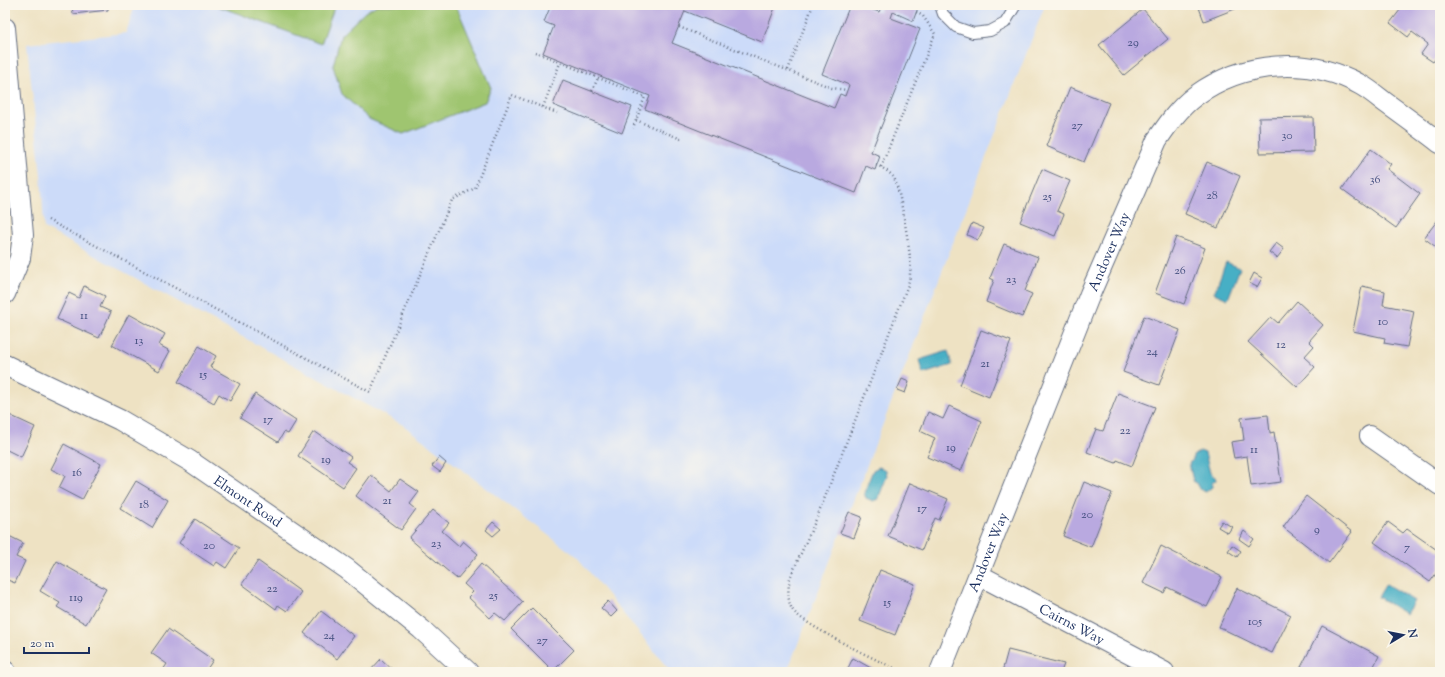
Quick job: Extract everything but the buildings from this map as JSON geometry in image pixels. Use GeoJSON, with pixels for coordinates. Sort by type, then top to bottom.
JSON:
{"type":"FeatureCollection","features":[{"type":"Feature","properties":{"kind":"street"},"geometry":{"type":"LineString","coordinates":[[5,28],[23,235],[20,258],[5,294]]}},
{"type":"Feature","properties":{"kind":"street","name":"Andover Way"},"geometry":{"type":"LineString","coordinates":[[940,672],[1090,294],[1157,140],[1172,118],[1194,97],[1219,81],[1246,71],[1277,66],[1308,67],[1336,74],[1362,86],[1440,143]]}},
{"type":"Feature","properties":{"kind":"street","name":"Elmont Road"},"geometry":{"type":"LineString","coordinates":[[5,365],[120,420],[190,461],[347,569],[421,629],[468,672]]}},
{"type":"Feature","properties":{"kind":"street"},"geometry":{"type":"LineString","coordinates":[[1370,436],[1440,485]]}},
{"type":"Feature","properties":{"kind":"street","name":"Cairns Way"},"geometry":{"type":"LineString","coordinates":[[979,575],[1164,672]]}},
{"type":"Feature","properties":{"kind":"lane"},"geometry":{"type":"LineString","coordinates":[[940,5],[943,14],[956,27],[973,33],[990,32],[1005,23],[1016,5]]}},
{"type":"Feature","properties":{"kind":"path"},"geometry":{"type":"LineString","coordinates":[[788,70],[813,5]]}},
{"type":"Feature","properties":{"kind":"path"},"geometry":{"type":"LineString","coordinates":[[881,167],[935,34],[923,16],[916,12]]}},
{"type":"Feature","properties":{"kind":"path"},"geometry":{"type":"LineString","coordinates":[[679,27],[832,88],[847,90]]}},
{"type":"Feature","properties":{"kind":"path"},"geometry":{"type":"LineString","coordinates":[[535,52],[645,97],[633,128]]}},
{"type":"Feature","properties":{"kind":"path"},"geometry":{"type":"LineString","coordinates":[[543,108],[560,63]]}},
{"type":"Feature","properties":{"kind":"path"},"geometry":{"type":"LineString","coordinates":[[592,91],[598,78]]}},
{"type":"Feature","properties":{"kind":"path"},"geometry":{"type":"LineString","coordinates":[[48,220],[370,392],[452,200],[475,188],[512,95],[557,113]]}},
{"type":"Feature","properties":{"kind":"path"},"geometry":{"type":"LineString","coordinates":[[636,120],[682,139]]}},
{"type":"Feature","properties":{"kind":"path"},"geometry":{"type":"LineString","coordinates":[[876,165],[881,167],[894,178],[898,189],[911,273],[908,285],[818,515],[790,578],[789,602],[792,610],[813,627],[903,672]]}},
{"type":"Feature","properties":{"kind":"shaded area"},"geometry":{"type":"Polygon","coordinates":[[[135,5],[1045,5],[787,672],[671,672],[577,557],[403,425],[44,228],[41,175],[27,44],[126,33],[135,5]]]}},
{"type":"Feature","properties":{"kind":"green space"},"geometry":{"type":"Polygon","coordinates":[[[215,5],[335,5],[321,44],[215,5]]]}},
{"type":"Feature","properties":{"kind":"green space"},"geometry":{"type":"Polygon","coordinates":[[[377,5],[456,5],[491,88],[485,102],[403,134],[369,119],[342,94],[333,66],[341,35],[365,12],[377,5]]]}},
{"type":"Feature","properties":{"kind":"water"},"geometry":{"type":"Polygon","coordinates":[[[1226,262],[1240,268],[1228,299],[1214,293],[1226,262]]]}},
{"type":"Feature","properties":{"kind":"water"},"geometry":{"type":"Polygon","coordinates":[[[948,351],[952,365],[923,374],[919,360],[948,351]]]}},
{"type":"Feature","properties":{"kind":"water"},"geometry":{"type":"Polygon","coordinates":[[[1200,451],[1205,453],[1210,473],[1216,478],[1216,480],[1212,483],[1212,487],[1206,492],[1199,489],[1198,484],[1193,481],[1189,463],[1193,460],[1193,456],[1200,451]]]}},
{"type":"Feature","properties":{"kind":"water"},"geometry":{"type":"Polygon","coordinates":[[[879,467],[886,470],[887,476],[878,499],[873,501],[866,498],[864,493],[873,470],[879,467]]]}},
{"type":"Feature","properties":{"kind":"water"},"geometry":{"type":"Polygon","coordinates":[[[1386,584],[1414,601],[1406,614],[1378,597],[1386,584]]]}}]}
